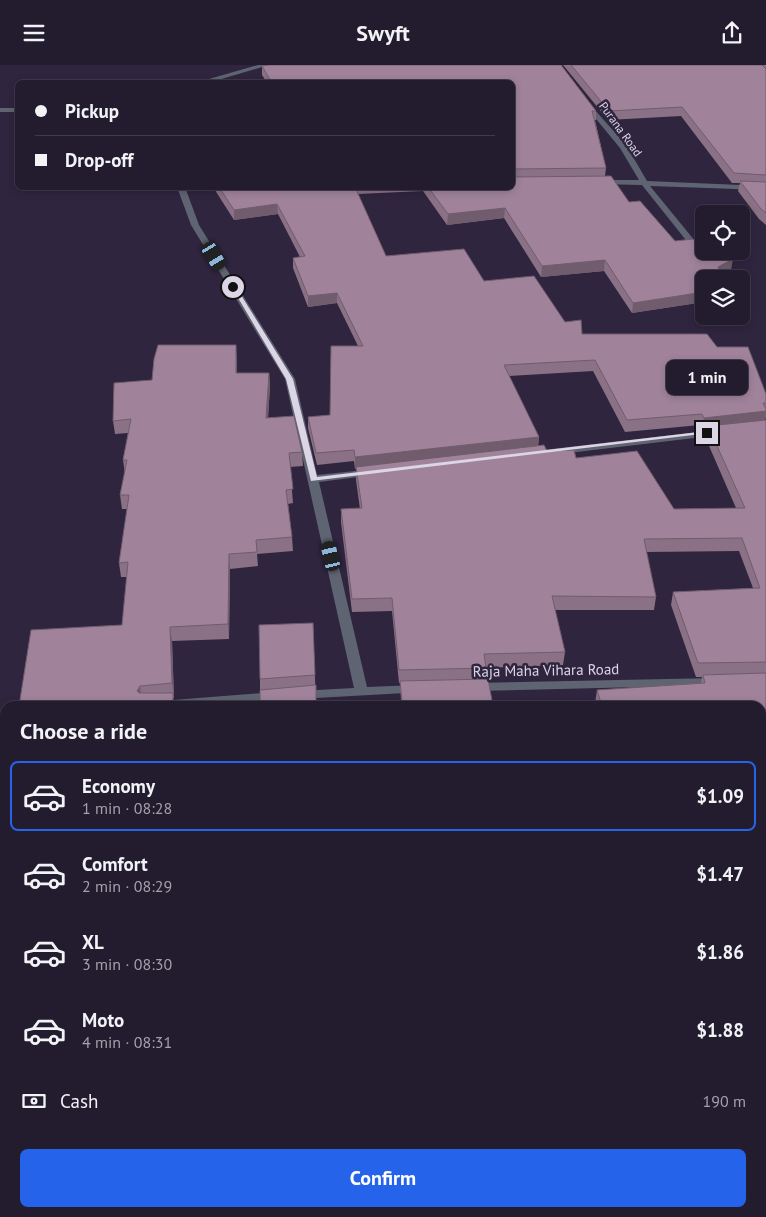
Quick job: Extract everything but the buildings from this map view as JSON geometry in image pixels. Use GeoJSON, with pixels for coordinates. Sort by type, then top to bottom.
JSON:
{"type":"FeatureCollection","features":[{"type":"Feature","properties":{"kind":"street"},"geometry":{"type":"LineString","coordinates":[[209,80],[266,65]]}},
{"type":"Feature","properties":{"kind":"street","name":"Purana Road"},"geometry":{"type":"LineString","coordinates":[[580,95],[623,147],[644,183],[695,246]]}},
{"type":"Feature","properties":{"kind":"street"},"geometry":{"type":"LineString","coordinates":[[0,110],[15,110]]}},
{"type":"Feature","properties":{"kind":"street"},"geometry":{"type":"LineString","coordinates":[[590,181],[766,188]]}},
{"type":"Feature","properties":{"kind":"street"},"geometry":{"type":"LineString","coordinates":[[181,190],[195,225],[290,379],[361,690]]}},
{"type":"Feature","properties":{"kind":"street"},"geometry":{"type":"LineString","coordinates":[[530,454],[736,430]]}},
{"type":"Feature","properties":{"kind":"street"},"geometry":{"type":"LineString","coordinates":[[314,479],[383,471]]}},
{"type":"Feature","properties":{"kind":"street","name":"Raja Maha Vihara Road"},"geometry":{"type":"LineString","coordinates":[[460,688],[726,682]]}},
{"type":"Feature","properties":{"kind":"street"},"geometry":{"type":"LineString","coordinates":[[214,701],[361,690],[430,688]]}},
{"type":"Feature","properties":{"kind":"route"},"geometry":{"type":"LineString","coordinates":[[233,287],[290,379],[314,479],[707,433]]}}]}
